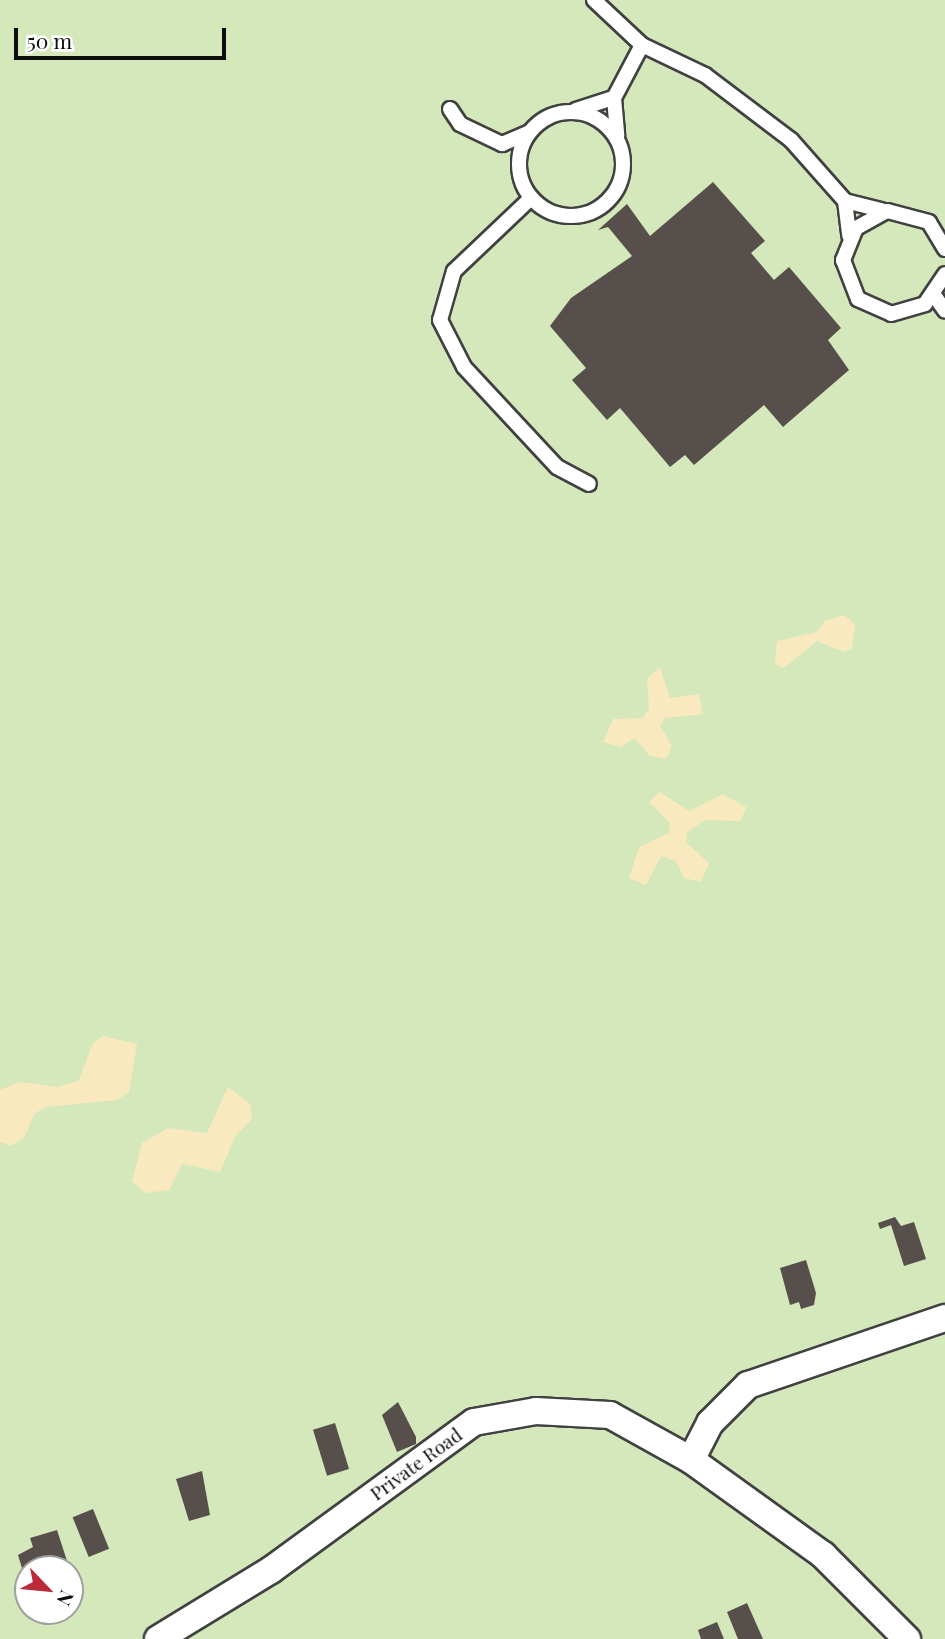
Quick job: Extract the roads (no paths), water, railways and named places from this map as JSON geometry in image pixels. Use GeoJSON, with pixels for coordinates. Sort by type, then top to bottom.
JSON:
{"type":"FeatureCollection","features":[{"type":"Feature","properties":{"kind":"street"},"geometry":{"type":"LineString","coordinates":[[691,1460],[710,1423],[748,1385],[945,1318]]}},
{"type":"Feature","properties":{"kind":"street","name":"Private Road"},"geometry":{"type":"LineString","coordinates":[[158,1639],[271,1570],[474,1422],[536,1411],[610,1415],[691,1460],[823,1555],[907,1639]]}},
{"type":"Feature","properties":{"kind":"lane"},"geometry":{"type":"LineString","coordinates":[[594,0],[642,45],[705,75],[791,140],[845,201],[849,236],[843,260],[848,284],[866,304],[908,312],[934,295],[945,274]]}},
{"type":"Feature","properties":{"kind":"lane"},"geometry":{"type":"LineString","coordinates":[[450,109],[460,124],[502,144],[519,166],[531,198],[562,216],[599,209],[623,173],[614,98],[642,45]]}},
{"type":"Feature","properties":{"kind":"lane"},"geometry":{"type":"LineString","coordinates":[[502,144],[530,132],[554,114],[614,98]]}},
{"type":"Feature","properties":{"kind":"lane"},"geometry":{"type":"LineString","coordinates":[[571,111],[605,123],[617,138]]}},
{"type":"Feature","properties":{"kind":"lane"},"geometry":{"type":"LineString","coordinates":[[519,166],[530,132]]}},
{"type":"Feature","properties":{"kind":"lane"},"geometry":{"type":"LineString","coordinates":[[531,198],[454,271],[440,320],[464,367],[561,471],[589,484]]}},
{"type":"Feature","properties":{"kind":"lane"},"geometry":{"type":"LineString","coordinates":[[845,201],[929,222],[945,249]]}},
{"type":"Feature","properties":{"kind":"lane"},"geometry":{"type":"LineString","coordinates":[[849,236],[887,211]]}},
{"type":"Feature","properties":{"kind":"lane"},"geometry":{"type":"LineString","coordinates":[[934,295],[945,311]]}}]}
